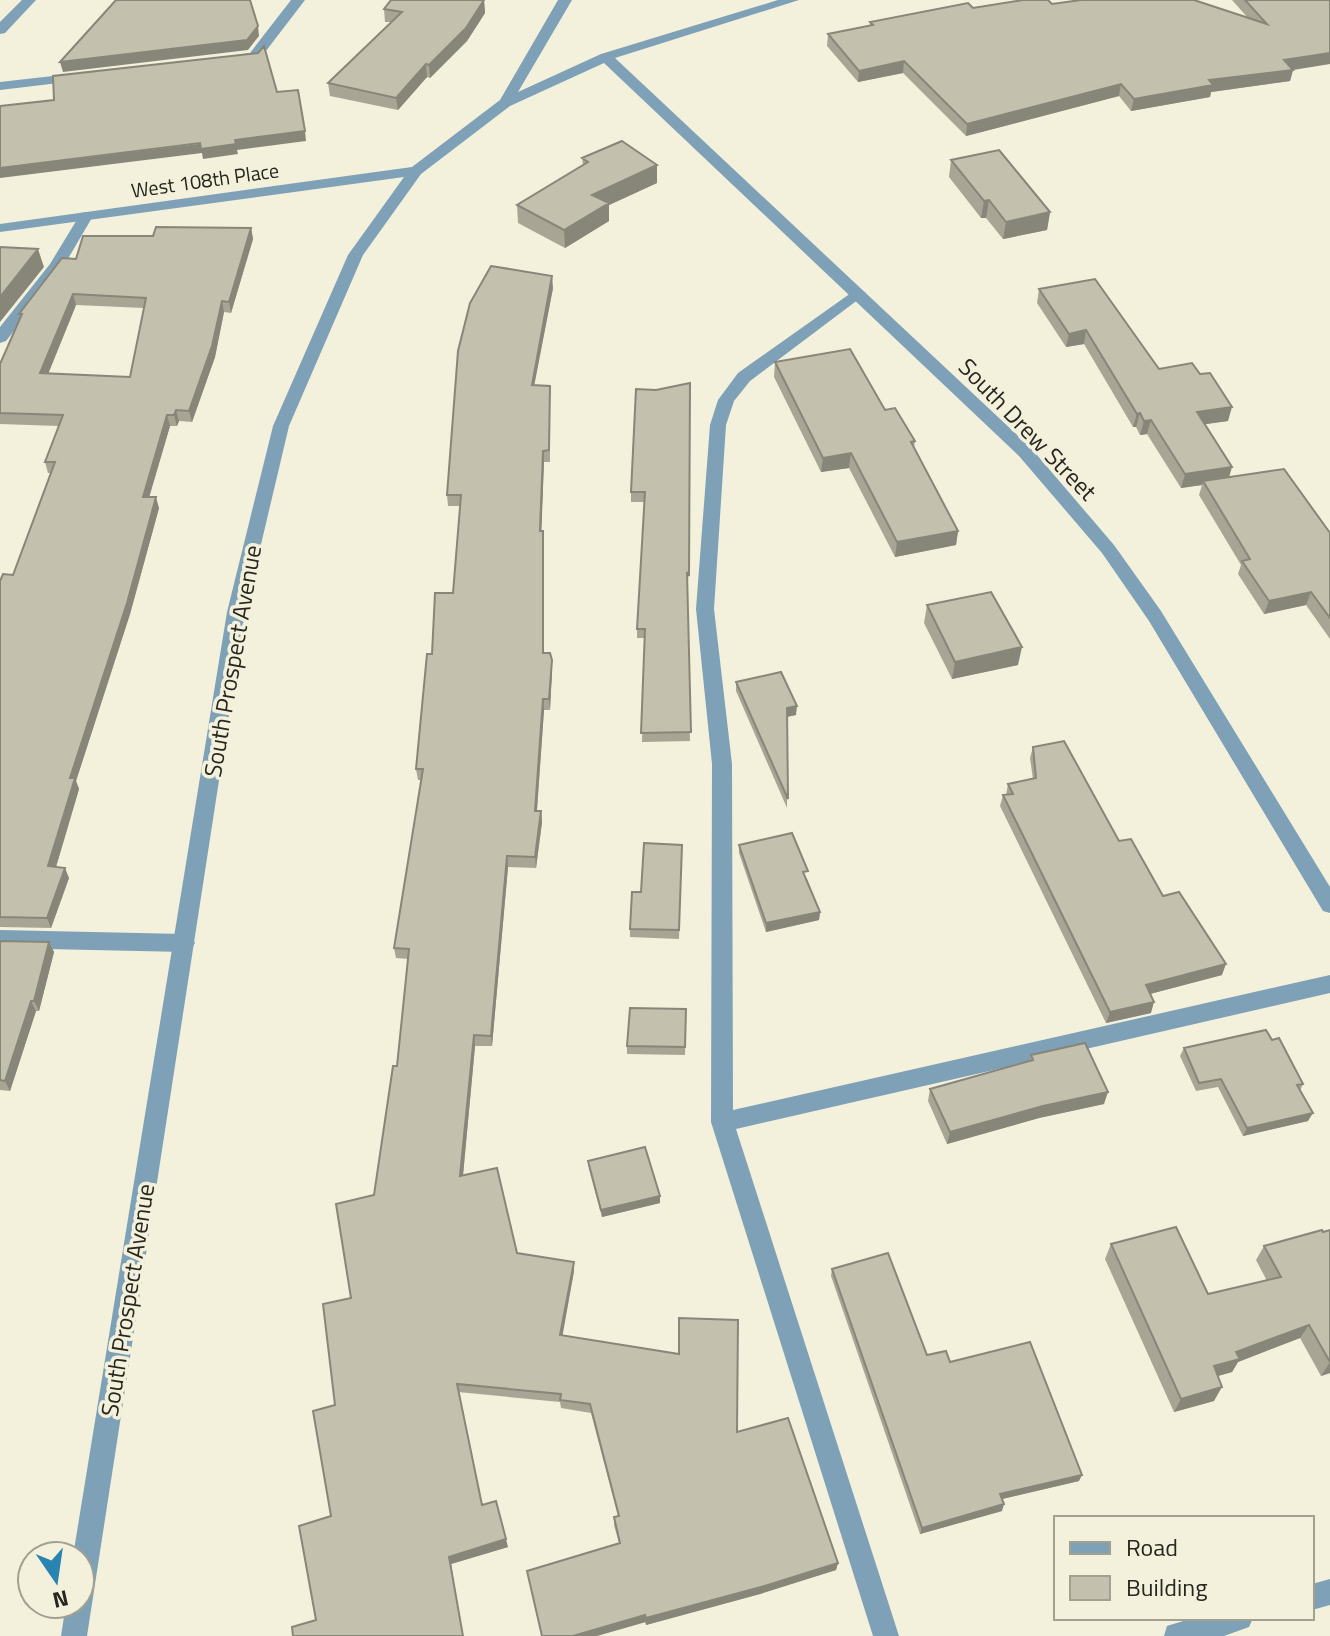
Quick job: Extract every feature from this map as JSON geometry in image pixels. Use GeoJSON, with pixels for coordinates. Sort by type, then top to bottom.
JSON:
{"type":"FeatureCollection","features":[{"type":"Feature","properties":{"kind":"street"},"geometry":{"type":"LineString","coordinates":[[0,30],[29,0]]}},
{"type":"Feature","properties":{"kind":"street"},"geometry":{"type":"LineString","coordinates":[[223,60],[254,57],[298,0]]}},
{"type":"Feature","properties":{"kind":"street"},"geometry":{"type":"LineString","coordinates":[[505,103],[565,0]]}},
{"type":"Feature","properties":{"kind":"street","name":"South Prospect Avenue"},"geometry":{"type":"LineString","coordinates":[[89,1540],[236,612],[281,426],[356,255],[416,171],[505,103],[606,57],[792,0]]}},
{"type":"Feature","properties":{"kind":"street","name":"South Drew Street"},"geometry":{"type":"LineString","coordinates":[[606,57],[1025,452],[1108,549],[1155,616],[1330,905]]}},
{"type":"Feature","properties":{"kind":"street"},"geometry":{"type":"LineString","coordinates":[[0,86],[96,75]]}},
{"type":"Feature","properties":{"kind":"street","name":"West 108th Place"},"geometry":{"type":"LineString","coordinates":[[0,228],[416,171]]}},
{"type":"Feature","properties":{"kind":"street"},"geometry":{"type":"LineString","coordinates":[[0,338],[57,266],[86,216]]}},
{"type":"Feature","properties":{"kind":"street"},"geometry":{"type":"LineString","coordinates":[[858,293],[744,377],[726,400],[718,425],[705,609],[722,764],[722,1122],[886,1636]]}},
{"type":"Feature","properties":{"kind":"street"},"geometry":{"type":"LineString","coordinates":[[0,939],[184,943]]}},
{"type":"Feature","properties":{"kind":"street"},"geometry":{"type":"LineString","coordinates":[[722,1122],[1330,984]]}},
{"type":"Feature","properties":{"kind":"street"},"geometry":{"type":"LineString","coordinates":[[1177,1636],[1233,1620]]}},
{"type":"Feature","properties":{"kind":"building"},"geometry":{"type":"Polygon","coordinates":[[[116,0],[250,0],[258,26],[247,40],[60,62],[116,0]]]}},
{"type":"Feature","properties":{"kind":"building"},"geometry":{"type":"Polygon","coordinates":[[[391,0],[484,0],[466,28],[429,65],[426,64],[396,98],[328,83],[402,12],[384,9],[391,0]]]}},
{"type":"Feature","properties":{"kind":"building"},"geometry":{"type":"Polygon","coordinates":[[[1023,0],[1048,0],[1052,4],[1081,0],[1194,0],[1267,24],[1245,0],[1330,0],[1330,53],[1284,60],[1293,70],[1209,80],[1213,85],[1134,99],[1121,84],[967,124],[904,61],[859,71],[828,34],[873,25],[870,22],[968,3],[973,8],[1023,0]]]}},
{"type":"Feature","properties":{"kind":"building"},"geometry":{"type":"Polygon","coordinates":[[[264,46],[277,92],[298,90],[305,131],[235,140],[236,144],[201,149],[200,143],[0,168],[0,106],[54,100],[53,76],[258,53],[264,46]]]}},
{"type":"Feature","properties":{"kind":"building"},"geometry":{"type":"Polygon","coordinates":[[[622,141],[657,165],[592,195],[609,203],[564,230],[517,205],[588,162],[582,158],[622,141]]]}},
{"type":"Feature","properties":{"kind":"building"},"geometry":{"type":"Polygon","coordinates":[[[999,150],[1050,212],[1006,222],[989,200],[984,201],[951,160],[999,150]]]}},
{"type":"Feature","properties":{"kind":"building"},"geometry":{"type":"Polygon","coordinates":[[[156,227],[251,228],[229,302],[222,301],[212,346],[189,411],[176,410],[174,415],[167,415],[143,497],[156,497],[127,603],[70,778],[75,778],[48,866],[65,868],[47,918],[0,917],[0,581],[3,574],[13,575],[55,462],[45,462],[63,415],[0,413],[0,364],[22,314],[19,314],[62,258],[76,259],[83,236],[153,236],[156,227]],[[73,294],[40,373],[130,377],[146,298],[73,294]]]}},
{"type":"Feature","properties":{"kind":"building"},"geometry":{"type":"Polygon","coordinates":[[[0,247],[38,249],[0,297],[0,247]]]}},
{"type":"Feature","properties":{"kind":"building"},"geometry":{"type":"Polygon","coordinates":[[[491,266],[552,276],[532,385],[550,386],[549,450],[543,451],[540,531],[543,531],[543,653],[550,653],[552,660],[549,699],[543,699],[535,811],[541,811],[535,857],[507,856],[491,1036],[474,1035],[460,1176],[497,1168],[517,1253],[574,1262],[560,1335],[679,1354],[679,1318],[738,1320],[737,1432],[788,1418],[838,1563],[646,1618],[645,1615],[573,1636],[542,1636],[527,1571],[620,1543],[614,1517],[619,1516],[590,1404],[560,1400],[561,1394],[457,1384],[482,1505],[496,1501],[506,1539],[449,1557],[463,1636],[293,1636],[292,1627],[316,1620],[299,1526],[331,1516],[313,1411],[335,1405],[323,1304],[351,1298],[336,1204],[374,1195],[393,1066],[397,1066],[409,949],[394,948],[423,769],[416,769],[427,654],[432,654],[435,593],[453,593],[461,495],[447,495],[458,351],[470,303],[491,266]]]}},
{"type":"Feature","properties":{"kind":"building"},"geometry":{"type":"Polygon","coordinates":[[[1095,279],[1159,369],[1192,363],[1200,374],[1210,373],[1232,407],[1197,412],[1232,467],[1185,474],[1151,420],[1144,421],[1140,413],[1137,414],[1086,330],[1069,334],[1039,289],[1095,279]]]}},
{"type":"Feature","properties":{"kind":"building"},"geometry":{"type":"Polygon","coordinates":[[[850,349],[885,410],[895,408],[915,441],[911,442],[958,531],[897,542],[851,453],[823,458],[775,362],[850,349]]]}},
{"type":"Feature","properties":{"kind":"building"},"geometry":{"type":"Polygon","coordinates":[[[690,383],[689,576],[687,572],[691,732],[641,733],[645,629],[637,629],[645,492],[631,492],[636,389],[656,390],[690,383]]]}},
{"type":"Feature","properties":{"kind":"building"},"geometry":{"type":"Polygon","coordinates":[[[1284,469],[1330,533],[1330,618],[1311,592],[1269,601],[1242,561],[1250,559],[1203,481],[1284,469]]]}},
{"type":"Feature","properties":{"kind":"building"},"geometry":{"type":"Polygon","coordinates":[[[991,592],[1022,647],[955,662],[927,605],[991,592]]]}},
{"type":"Feature","properties":{"kind":"building"},"geometry":{"type":"Polygon","coordinates":[[[781,672],[797,706],[787,708],[788,799],[736,682],[781,672]]]}},
{"type":"Feature","properties":{"kind":"building"},"geometry":{"type":"Polygon","coordinates":[[[1064,741],[1119,841],[1131,839],[1163,896],[1179,892],[1226,964],[1146,985],[1154,1002],[1110,1012],[1003,795],[1013,794],[1008,784],[1036,778],[1033,747],[1064,741]]]}},
{"type":"Feature","properties":{"kind":"building"},"geometry":{"type":"Polygon","coordinates":[[[792,833],[808,871],[803,872],[820,912],[766,923],[739,845],[792,833]]]}},
{"type":"Feature","properties":{"kind":"building"},"geometry":{"type":"Polygon","coordinates":[[[644,843],[682,845],[679,930],[630,929],[632,892],[641,892],[644,843]]]}},
{"type":"Feature","properties":{"kind":"building"},"geometry":{"type":"Polygon","coordinates":[[[0,941],[49,942],[34,1001],[31,1001],[5,1081],[0,1080],[0,941]]]}},
{"type":"Feature","properties":{"kind":"building"},"geometry":{"type":"Polygon","coordinates":[[[630,1008],[686,1009],[685,1047],[627,1046],[630,1008]]]}},
{"type":"Feature","properties":{"kind":"building"},"geometry":{"type":"Polygon","coordinates":[[[1266,1030],[1272,1040],[1279,1038],[1303,1084],[1297,1085],[1313,1113],[1247,1128],[1221,1079],[1199,1083],[1184,1048],[1266,1030]]]}},
{"type":"Feature","properties":{"kind":"building"},"geometry":{"type":"Polygon","coordinates":[[[1085,1043],[1108,1092],[950,1132],[930,1089],[1033,1060],[1031,1055],[1085,1043]]]}},
{"type":"Feature","properties":{"kind":"building"},"geometry":{"type":"Polygon","coordinates":[[[645,1147],[660,1196],[601,1210],[588,1161],[645,1147]]]}},
{"type":"Feature","properties":{"kind":"building"},"geometry":{"type":"Polygon","coordinates":[[[1176,1227],[1208,1294],[1281,1277],[1264,1246],[1330,1230],[1330,1362],[1309,1325],[1236,1352],[1240,1359],[1214,1366],[1222,1387],[1181,1399],[1111,1244],[1176,1227]]]}},
{"type":"Feature","properties":{"kind":"building"},"geometry":{"type":"Polygon","coordinates":[[[888,1253],[927,1355],[946,1351],[950,1362],[1030,1342],[1082,1475],[1000,1494],[1004,1504],[922,1528],[832,1269],[888,1253]]]}}]}
